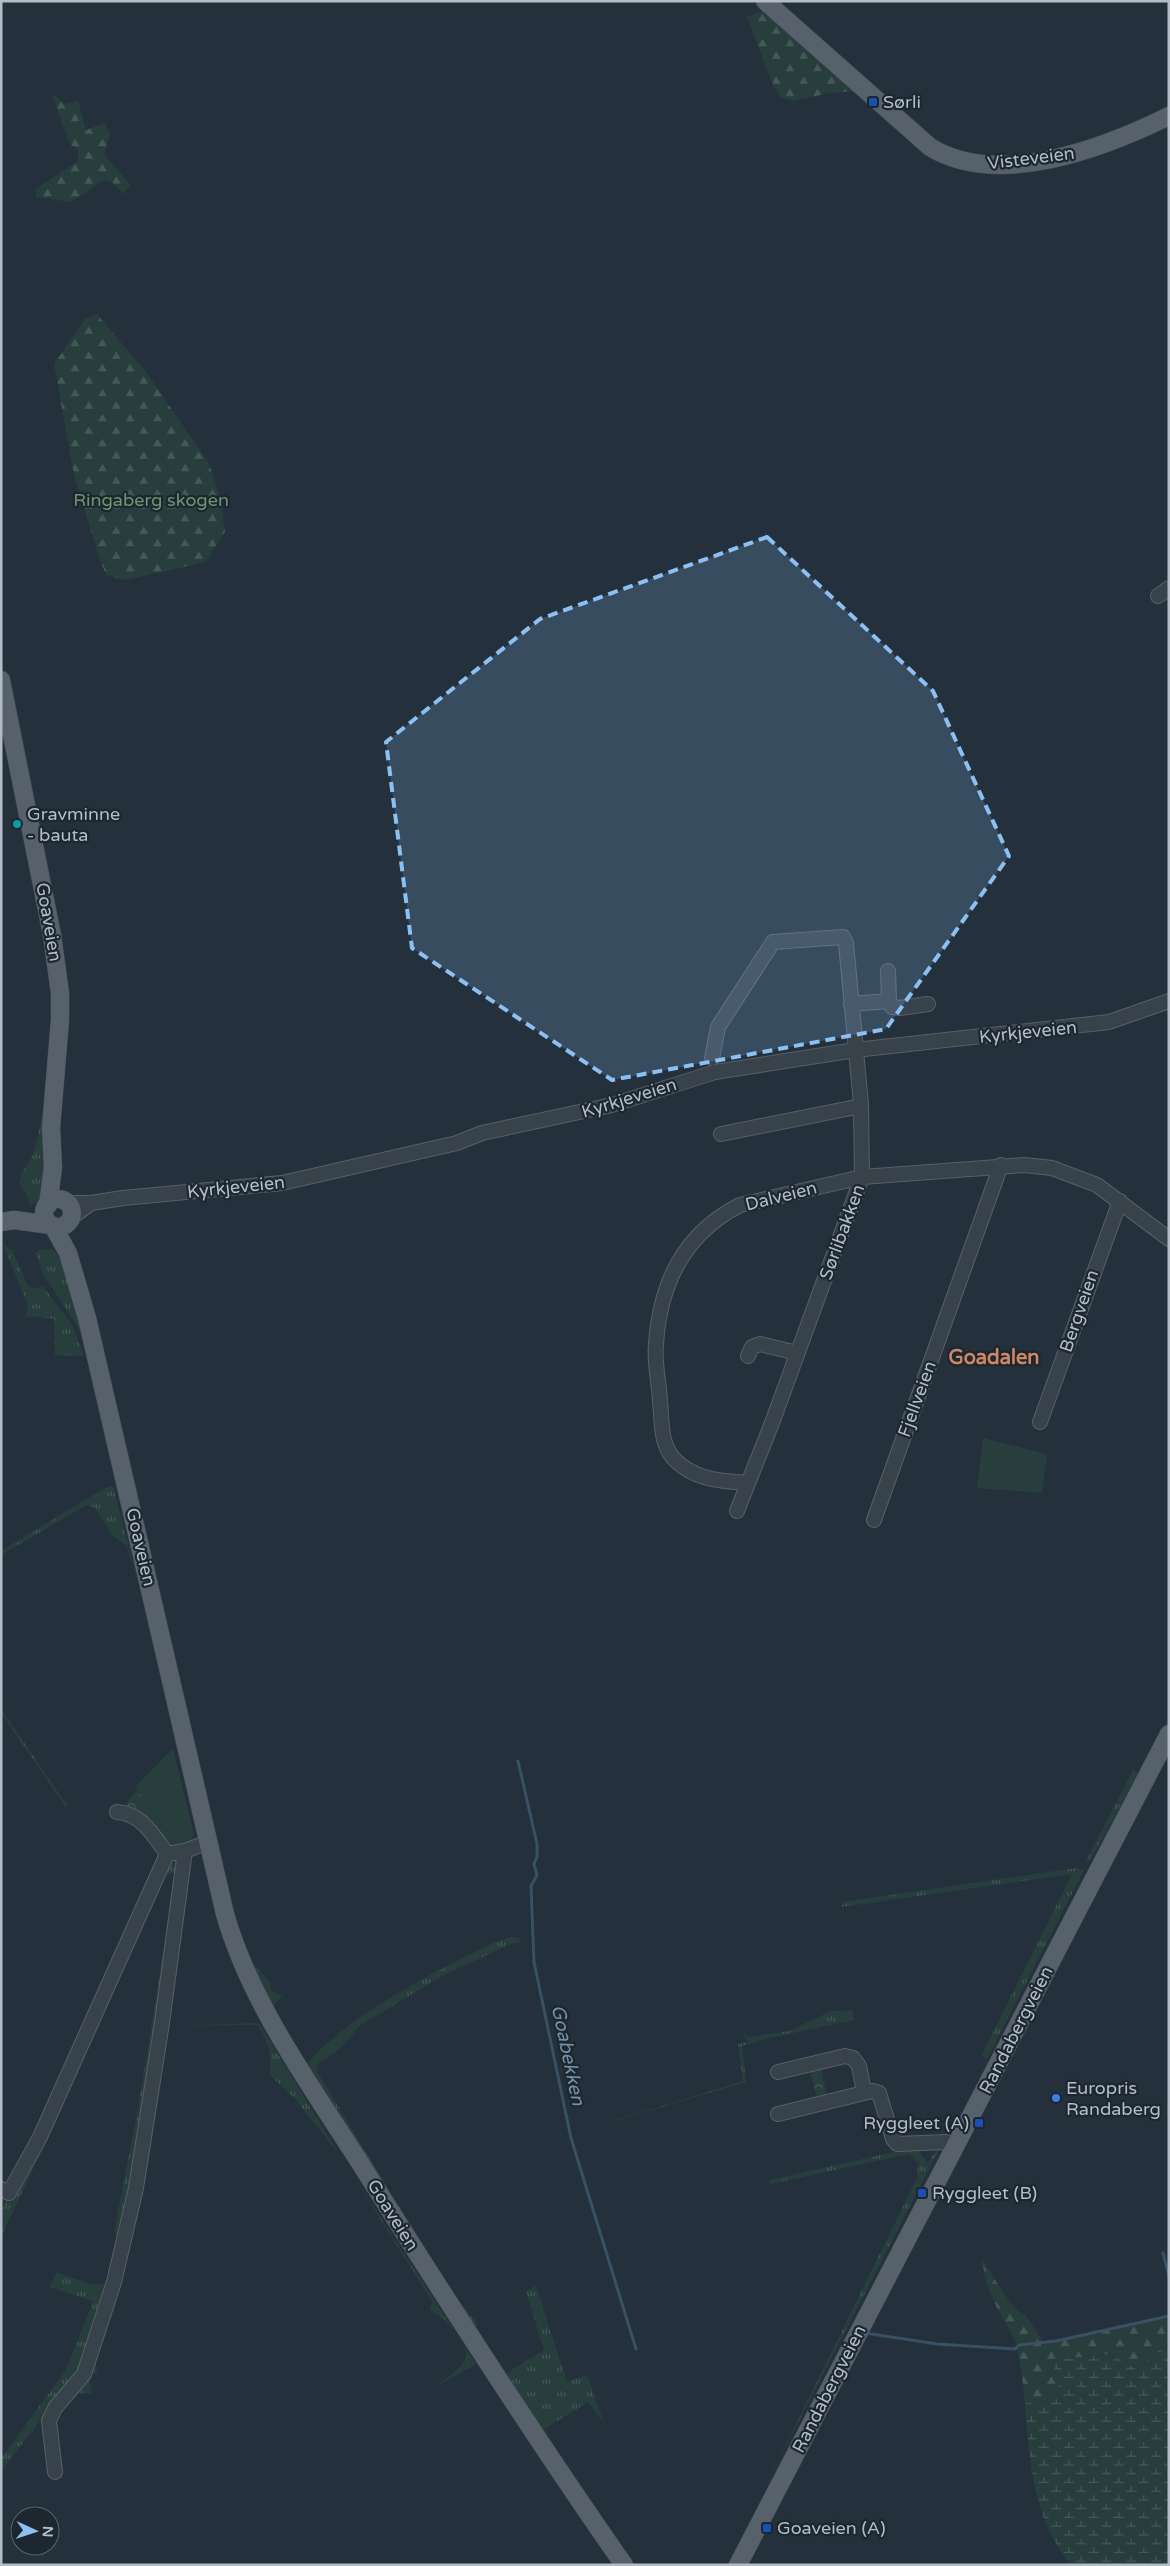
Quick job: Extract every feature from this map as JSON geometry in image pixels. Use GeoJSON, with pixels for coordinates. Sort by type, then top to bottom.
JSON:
{"type":"FeatureCollection","features":[{"type":"Feature","properties":{"kind":"main road","name":"Visteveien"},"geometry":{"type":"LineString","coordinates":[[765,1],[930,146],[964,162],[1011,163],[1085,151],[1108,144],[1169,116]]}},
{"type":"Feature","properties":{"kind":"main road","name":"Goaveien"},"geometry":{"type":"LineString","coordinates":[[1,680],[58,972],[60,1020],[51,1111],[53,1167],[59,1213],[104,1391],[225,1914],[236,1949],[289,2050],[451,2308],[624,2565]]}},
{"type":"Feature","properties":{"kind":"main road","name":"Kyrkjeveien"},"geometry":{"type":"LineString","coordinates":[[8,1221],[59,1213]]}},
{"type":"Feature","properties":{"kind":"main road","name":"Randabergveien"},"geometry":{"type":"LineString","coordinates":[[738,2565],[1169,1734]]}},
{"type":"Feature","properties":{"kind":"street","name":"Sørlibakken"},"geometry":{"type":"LineString","coordinates":[[712,1058],[718,1027],[773,942],[844,937],[861,1106],[862,1176],[737,1511]]}},
{"type":"Feature","properties":{"kind":"street"},"geometry":{"type":"LineString","coordinates":[[888,970],[889,1001],[892,1007],[900,1008],[928,1004]]}},
{"type":"Feature","properties":{"kind":"street"},"geometry":{"type":"LineString","coordinates":[[852,1004],[889,1001]]}},
{"type":"Feature","properties":{"kind":"street","name":"Kyrkjeveien"},"geometry":{"type":"LineString","coordinates":[[59,1213],[92,1203],[123,1198],[282,1183],[305,1179],[457,1143],[482,1133],[612,1105],[715,1072],[856,1050],[1109,1022],[1169,1001]]}},
{"type":"Feature","properties":{"kind":"street"},"geometry":{"type":"LineString","coordinates":[[721,1134],[861,1106]]}},
{"type":"Feature","properties":{"kind":"street","name":"Dalveien"},"geometry":{"type":"LineString","coordinates":[[748,1483],[706,1478],[688,1470],[673,1457],[664,1440],[656,1345],[666,1290],[676,1266],[690,1245],[706,1226],[722,1214],[740,1205],[862,1176],[1001,1165],[1042,1167],[1072,1174],[1096,1185],[1169,1239]]}},
{"type":"Feature","properties":{"kind":"street","name":"Fjellveien"},"geometry":{"type":"LineString","coordinates":[[874,1520],[1001,1165]]}},
{"type":"Feature","properties":{"kind":"street","name":"Bergveien"},"geometry":{"type":"LineString","coordinates":[[1040,1422],[1120,1201]]}},
{"type":"Feature","properties":{"kind":"street"},"geometry":{"type":"LineString","coordinates":[[748,1356],[752,1347],[760,1344],[797,1353]]}},
{"type":"Feature","properties":{"kind":"street"},"geometry":{"type":"LineString","coordinates":[[117,1812],[128,1812],[137,1818],[168,1854]]}},
{"type":"Feature","properties":{"kind":"street"},"geometry":{"type":"LineString","coordinates":[[168,1854],[185,1851],[208,1842]]}},
{"type":"Feature","properties":{"kind":"street"},"geometry":{"type":"LineString","coordinates":[[55,2472],[49,2421],[55,2408],[84,2374],[114,2282],[134,2197],[162,2023],[185,1851]]}},
{"type":"Feature","properties":{"kind":"street"},"geometry":{"type":"LineString","coordinates":[[1,2189],[9,2193],[40,2138],[168,1854]]}},
{"type":"Feature","properties":{"kind":"street"},"geometry":{"type":"LineString","coordinates":[[778,2072],[845,2056],[853,2058],[859,2066],[864,2092]]}},
{"type":"Feature","properties":{"kind":"street"},"geometry":{"type":"LineString","coordinates":[[778,2114],[864,2092],[879,2093],[893,2139],[897,2144],[946,2142],[955,2146]]}},
{"type":"Feature","properties":{"kind":"highlighted area"},"geometry":{"type":"Polygon","coordinates":[[[767,537],[933,691],[1009,856],[886,1029],[612,1080],[412,948],[386,742],[540,619],[767,537]]]}},
{"type":"Feature","properties":{"kind":"green space"},"geometry":{"type":"Polygon","coordinates":[[[766,9],[857,91],[830,93],[793,101],[780,97],[773,85],[747,17],[766,9]]]}},
{"type":"Feature","properties":{"kind":"green space"},"geometry":{"type":"Polygon","coordinates":[[[52,94],[65,104],[78,101],[86,130],[105,123],[110,134],[104,155],[131,185],[123,194],[112,182],[104,180],[71,202],[36,197],[36,189],[78,161],[78,149],[72,146],[68,140],[52,94]]]}},
{"type":"Feature","properties":{"kind":"green space","name":"Ringaberg skogen"},"geometry":{"type":"Polygon","coordinates":[[[97,314],[146,372],[209,463],[221,500],[225,532],[206,562],[125,580],[107,576],[101,563],[74,475],[54,364],[85,319],[97,314]]]}},
{"type":"Feature","properties":{"kind":"green space"},"geometry":{"type":"Polygon","coordinates":[[[50,1061],[45,1190],[38,1201],[30,1206],[27,1194],[19,1183],[21,1175],[34,1152],[37,1141],[50,1061]]]}},
{"type":"Feature","properties":{"kind":"green space"},"geometry":{"type":"Polygon","coordinates":[[[3,1244],[12,1250],[28,1286],[36,1289],[43,1286],[71,1323],[84,1356],[55,1355],[54,1319],[31,1316],[25,1318],[28,1306],[3,1244]]]}},
{"type":"Feature","properties":{"kind":"green space"},"geometry":{"type":"Polygon","coordinates":[[[53,1249],[63,1263],[84,1337],[42,1272],[36,1253],[38,1250],[53,1249]]]}},
{"type":"Feature","properties":{"kind":"green space"},"geometry":{"type":"Polygon","coordinates":[[[983,1438],[1047,1454],[1042,1493],[977,1488],[983,1438]]]}},
{"type":"Feature","properties":{"kind":"green space"},"geometry":{"type":"Polygon","coordinates":[[[113,1486],[139,1586],[127,1546],[113,1536],[95,1508],[87,1505],[1,1555],[1,1551],[105,1488],[113,1486]]]}},
{"type":"Feature","properties":{"kind":"green space"},"geometry":{"type":"Polygon","coordinates":[[[1,1709],[67,1805],[65,1806],[1,1713],[1,1709]]]}},
{"type":"Feature","properties":{"kind":"green space"},"geometry":{"type":"Polygon","coordinates":[[[173,1748],[194,1835],[184,1845],[170,1850],[153,1835],[161,1822],[135,1787],[173,1748]]]}},
{"type":"Feature","properties":{"kind":"green space"},"geometry":{"type":"Polygon","coordinates":[[[1133,1770],[1138,1773],[1090,1861],[1086,1861],[1133,1770]]]}},
{"type":"Feature","properties":{"kind":"green space"},"geometry":{"type":"Polygon","coordinates":[[[137,1789],[161,1822],[153,1835],[120,1812],[137,1789]]]}},
{"type":"Feature","properties":{"kind":"green space"},"geometry":{"type":"Polygon","coordinates":[[[177,1856],[180,1857],[124,2254],[114,2310],[95,2357],[97,2374],[88,2374],[92,2393],[73,2394],[60,2413],[51,2407],[1,2471],[1,2458],[66,2370],[93,2301],[49,2287],[57,2272],[90,2284],[107,2284],[121,2238],[114,2232],[138,2109],[176,1873],[165,1874],[46,2142],[1,2237],[1,2214],[8,2193],[162,1867],[170,1866],[177,1856]]]}},
{"type":"Feature","properties":{"kind":"green space"},"geometry":{"type":"Polygon","coordinates":[[[1076,1868],[1084,1870],[987,2059],[981,2056],[1072,1874],[842,1907],[842,1902],[1076,1868]]]}},
{"type":"Feature","properties":{"kind":"green space"},"geometry":{"type":"Polygon","coordinates":[[[511,1937],[520,1938],[521,1942],[510,1944],[442,1976],[358,2027],[340,2048],[318,2064],[316,2070],[449,2288],[478,2325],[473,2328],[305,2065],[337,2035],[391,1997],[472,1953],[511,1937]]]}},
{"type":"Feature","properties":{"kind":"green space"},"geometry":{"type":"Polygon","coordinates":[[[243,1953],[269,1981],[272,1991],[282,1996],[271,2009],[243,1953]]]}},
{"type":"Feature","properties":{"kind":"green space"},"geometry":{"type":"Polygon","coordinates":[[[852,2010],[854,2020],[742,2046],[746,2082],[577,2132],[743,2081],[738,2044],[748,2042],[742,2031],[749,2037],[789,2031],[831,2011],[852,2010]]]}},
{"type":"Feature","properties":{"kind":"green space"},"geometry":{"type":"Polygon","coordinates":[[[259,2023],[339,2154],[294,2098],[270,2075],[269,2049],[258,2025],[172,2026],[259,2023]]]}},
{"type":"Feature","properties":{"kind":"green space"},"geometry":{"type":"Polygon","coordinates":[[[821,2066],[827,2098],[818,2101],[809,2069],[821,2066]]]}},
{"type":"Feature","properties":{"kind":"green space"},"geometry":{"type":"Polygon","coordinates":[[[916,2147],[928,2163],[935,2151],[940,2148],[769,2479],[917,2178],[918,2163],[909,2154],[770,2184],[769,2180],[916,2147]]]}},
{"type":"Feature","properties":{"kind":"green space"},"geometry":{"type":"Polygon","coordinates":[[[339,2154],[455,2332],[443,2318],[433,2313],[430,2309],[432,2301],[339,2154]]]}},
{"type":"Feature","properties":{"kind":"green space"},"geometry":{"type":"Polygon","coordinates":[[[982,2259],[1008,2299],[1020,2312],[1025,2314],[1046,2343],[1169,2316],[1169,2342],[1136,2369],[1110,2354],[1053,2360],[1059,2389],[1057,2397],[1031,2405],[1023,2384],[1017,2344],[994,2302],[985,2278],[982,2259]]]}},
{"type":"Feature","properties":{"kind":"green space"},"geometry":{"type":"Polygon","coordinates":[[[536,2286],[567,2382],[587,2375],[604,2423],[588,2402],[541,2431],[503,2375],[544,2350],[526,2291],[536,2286]]]}},
{"type":"Feature","properties":{"kind":"green space"},"geometry":{"type":"Polygon","coordinates":[[[1169,2342],[1169,2565],[1071,2565],[1057,2546],[1039,2502],[1030,2455],[1023,2384],[1032,2405],[1057,2397],[1059,2389],[1053,2360],[1110,2354],[1136,2369],[1169,2342]]]}},
{"type":"Feature","properties":{"kind":"green space"},"geometry":{"type":"Polygon","coordinates":[[[463,2344],[476,2364],[435,2387],[456,2371],[466,2358],[463,2344]]]}},
{"type":"Feature","properties":{"kind":"waterway","name":"Goabekken"},"geometry":{"type":"LineString","coordinates":[[518,1761],[537,1844],[537,1857],[534,1864],[537,1875],[531,1886],[534,1962],[571,2138],[636,2349]]}},
{"type":"Feature","properties":{"kind":"waterway"},"geometry":{"type":"LineString","coordinates":[[1163,2253],[1169,2276]]}},
{"type":"Feature","properties":{"kind":"waterway"},"geometry":{"type":"LineString","coordinates":[[865,2333],[937,2344],[1015,2349],[1019,2345],[1056,2341],[1169,2316]]}},
{"type":"Feature","properties":{"kind":"place","name":"Sørli"},"geometry":{"type":"Point","coordinates":[873,102]}},
{"type":"Feature","properties":{"kind":"place","name":"Gravminne - bauta"},"geometry":{"type":"Point","coordinates":[17,824]}},
{"type":"Feature","properties":{"kind":"place","name":"Europris Randaberg"},"geometry":{"type":"Point","coordinates":[1056,2098]}},
{"type":"Feature","properties":{"kind":"place","name":"Ryggleet (A)"},"geometry":{"type":"Point","coordinates":[979,2123]}},
{"type":"Feature","properties":{"kind":"place","name":"Ryggleet (B)"},"geometry":{"type":"Point","coordinates":[922,2193]}},
{"type":"Feature","properties":{"kind":"place","name":"Goaveien (A)"},"geometry":{"type":"Point","coordinates":[767,2528]}},
{"type":"Feature","properties":{"kind":"district","name":"Goadalen"},"geometry":{"type":"Point","coordinates":[994,1358]}}]}
